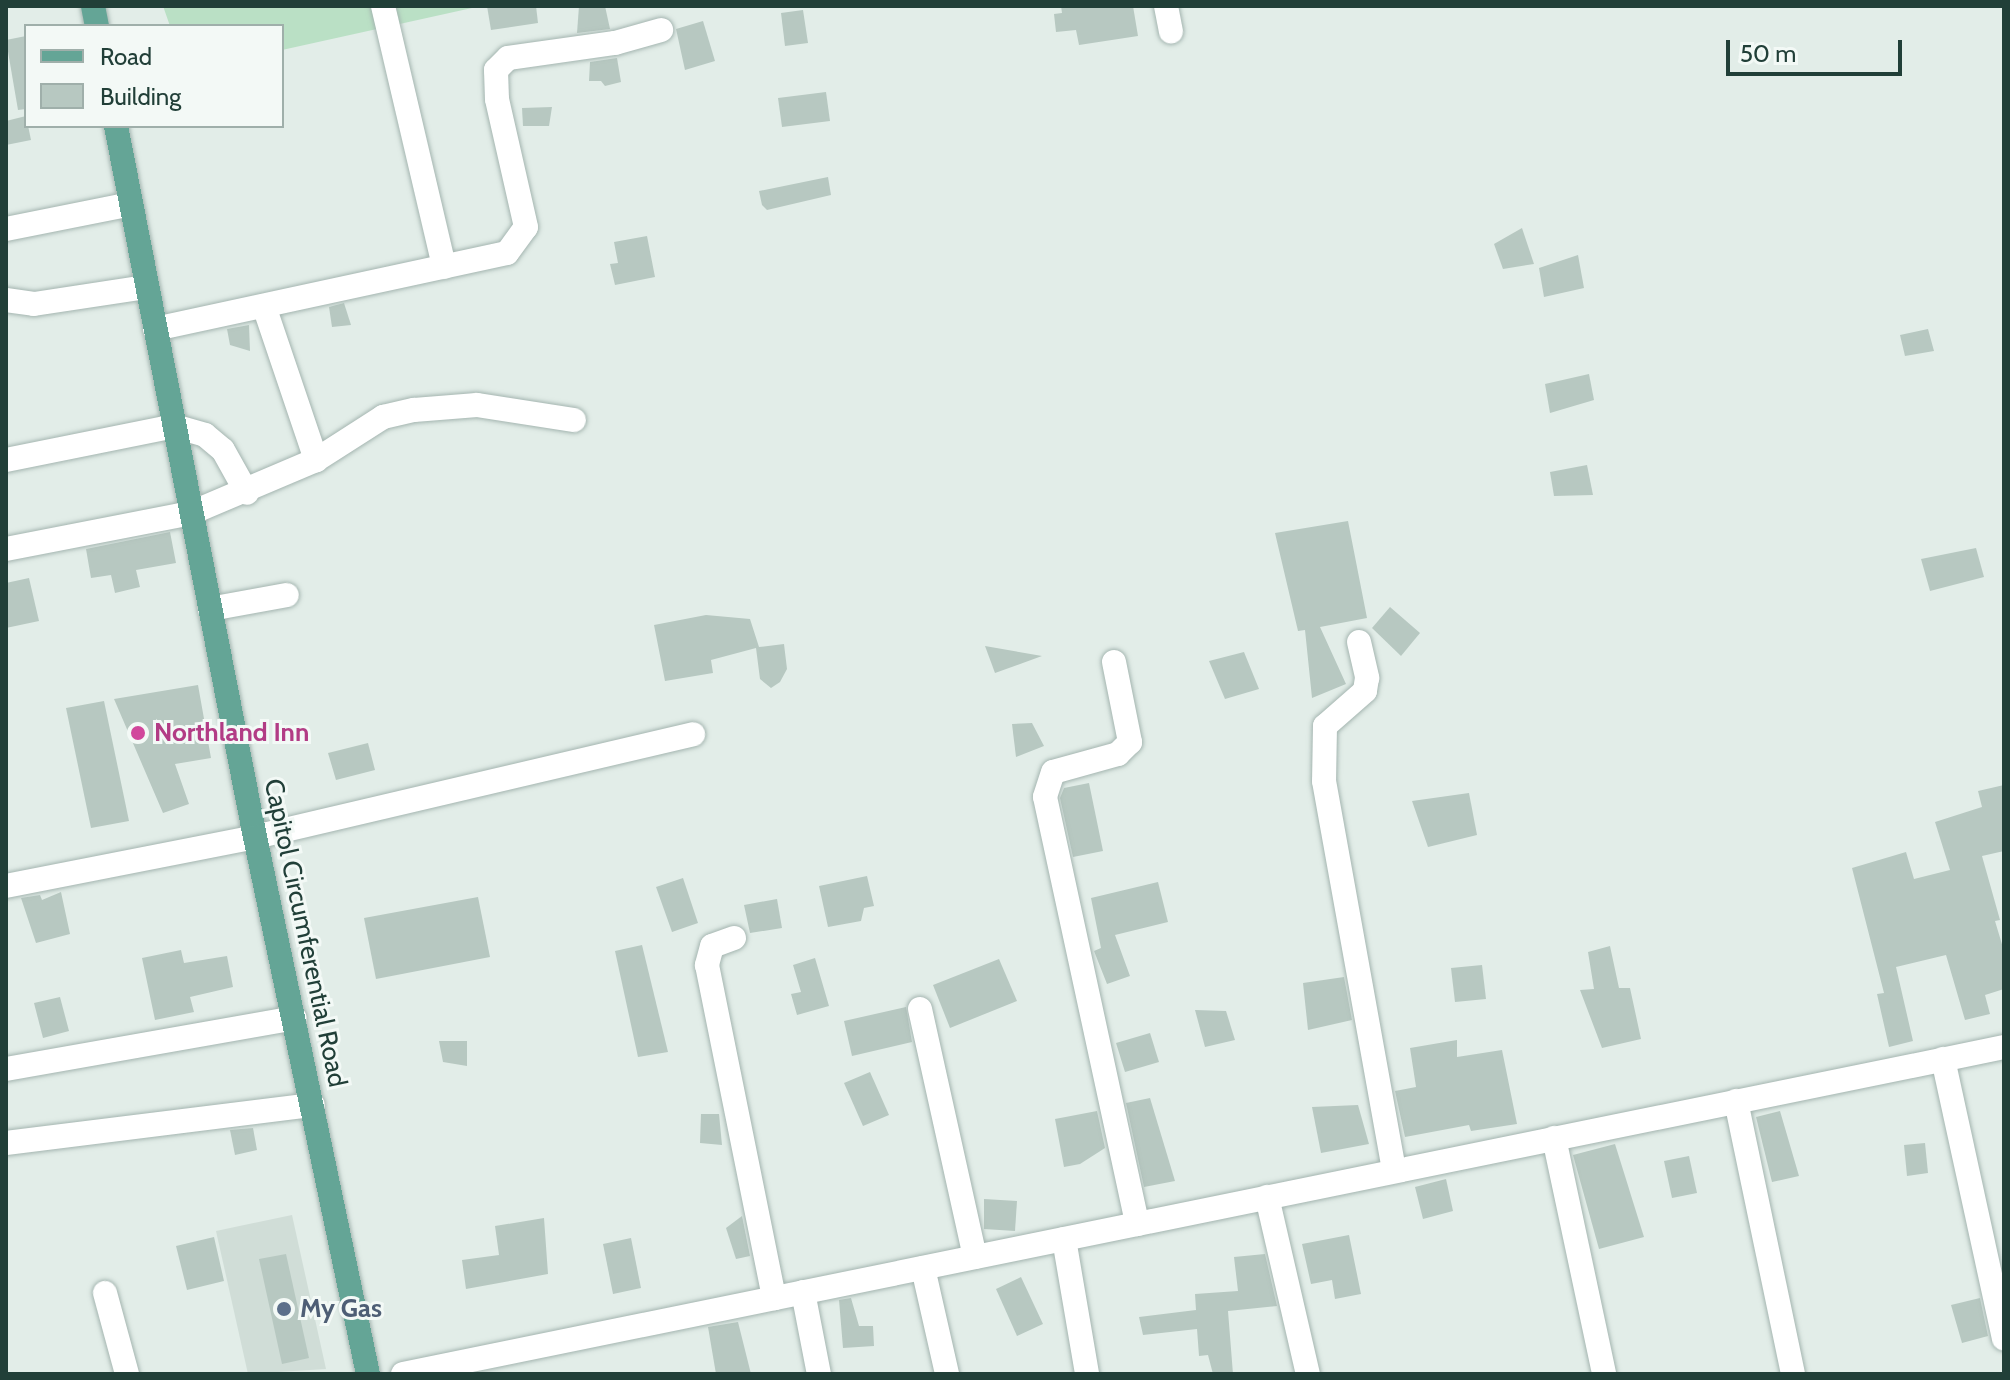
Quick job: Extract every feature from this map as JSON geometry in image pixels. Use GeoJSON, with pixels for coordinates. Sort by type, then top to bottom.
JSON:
{"type":"FeatureCollection","features":[{"type":"Feature","properties":{"kind":"main road","name":"Capitol Circumferential Road"},"geometry":{"type":"LineString","coordinates":[[116,128],[255,837],[368,1374]]}},
{"type":"Feature","properties":{"kind":"street"},"geometry":{"type":"LineString","coordinates":[[383,6],[444,267]]}},
{"type":"Feature","properties":{"kind":"street"},"geometry":{"type":"LineString","coordinates":[[1166,6],[1171,32]]}},
{"type":"Feature","properties":{"kind":"street"},"geometry":{"type":"LineString","coordinates":[[155,329],[507,253],[526,227],[497,99],[495,81],[502,62],[661,30]]}},
{"type":"Feature","properties":{"kind":"street"},"geometry":{"type":"LineString","coordinates":[[6,229],[131,204]]}},
{"type":"Feature","properties":{"kind":"street"},"geometry":{"type":"LineString","coordinates":[[6,300],[34,304],[147,287]]}},
{"type":"Feature","properties":{"kind":"street"},"geometry":{"type":"LineString","coordinates":[[264,306],[316,460]]}},
{"type":"Feature","properties":{"kind":"street"},"geometry":{"type":"LineString","coordinates":[[6,549],[191,513],[247,493],[316,460],[383,417],[414,410],[477,405],[574,420]]}},
{"type":"Feature","properties":{"kind":"street"},"geometry":{"type":"LineString","coordinates":[[6,460],[174,426],[205,435],[223,450],[247,493]]}},
{"type":"Feature","properties":{"kind":"street"},"geometry":{"type":"LineString","coordinates":[[210,609],[287,595]]}},
{"type":"Feature","properties":{"kind":"street"},"geometry":{"type":"LineString","coordinates":[[1359,642],[1367,678],[1365,691],[1325,726],[1324,781],[1394,1171]]}},
{"type":"Feature","properties":{"kind":"street"},"geometry":{"type":"LineString","coordinates":[[1114,662],[1130,742],[1118,754],[1053,772],[1045,797],[1137,1224]]}},
{"type":"Feature","properties":{"kind":"street"},"geometry":{"type":"LineString","coordinates":[[6,886],[255,837],[693,734]]}},
{"type":"Feature","properties":{"kind":"street"},"geometry":{"type":"LineString","coordinates":[[734,938],[712,946],[707,965],[774,1298]]}},
{"type":"Feature","properties":{"kind":"street"},"geometry":{"type":"LineString","coordinates":[[920,1009],[975,1257]]}},
{"type":"Feature","properties":{"kind":"street"},"geometry":{"type":"LineString","coordinates":[[6,1069],[295,1018]]}},
{"type":"Feature","properties":{"kind":"street"},"geometry":{"type":"LineString","coordinates":[[403,1374],[2004,1047]]}},
{"type":"Feature","properties":{"kind":"street"},"geometry":{"type":"LineString","coordinates":[[1943,1059],[2004,1338]]}},
{"type":"Feature","properties":{"kind":"street"},"geometry":{"type":"LineString","coordinates":[[1736,1101],[1793,1374]]}},
{"type":"Feature","properties":{"kind":"street"},"geometry":{"type":"LineString","coordinates":[[6,1143],[313,1105]]}},
{"type":"Feature","properties":{"kind":"street"},"geometry":{"type":"LineString","coordinates":[[1554,1138],[1604,1374]]}},
{"type":"Feature","properties":{"kind":"street"},"geometry":{"type":"LineString","coordinates":[[1267,1197],[1308,1374]]}},
{"type":"Feature","properties":{"kind":"street"},"geometry":{"type":"LineString","coordinates":[[1064,1239],[1087,1374]]}},
{"type":"Feature","properties":{"kind":"street"},"geometry":{"type":"LineString","coordinates":[[923,1268],[947,1374]]}},
{"type":"Feature","properties":{"kind":"street"},"geometry":{"type":"LineString","coordinates":[[803,1292],[819,1374]]}},
{"type":"Feature","properties":{"kind":"street"},"geometry":{"type":"LineString","coordinates":[[105,1293],[127,1374]]}},
{"type":"Feature","properties":{"kind":"shaded area"},"geometry":{"type":"Polygon","coordinates":[[[292,1215],[326,1369],[248,1374],[216,1231],[292,1215]]]}},
{"type":"Feature","properties":{"kind":"green space"},"geometry":{"type":"Polygon","coordinates":[[[163,6],[481,6],[284,50],[284,24],[169,24],[163,6]]]}},
{"type":"Feature","properties":{"kind":"building"},"geometry":{"type":"Polygon","coordinates":[[[487,6],[536,6],[538,23],[491,30],[487,6]]]}},
{"type":"Feature","properties":{"kind":"building"},"geometry":{"type":"Polygon","coordinates":[[[579,6],[605,6],[610,29],[577,33],[579,6]]]}},
{"type":"Feature","properties":{"kind":"building"},"geometry":{"type":"Polygon","coordinates":[[[1061,6],[1133,6],[1138,36],[1079,45],[1076,30],[1056,32],[1054,14],[1062,13],[1061,6]]]}},
{"type":"Feature","properties":{"kind":"building"},"geometry":{"type":"Polygon","coordinates":[[[803,10],[808,43],[785,46],[781,13],[803,10]]]}},
{"type":"Feature","properties":{"kind":"building"},"geometry":{"type":"Polygon","coordinates":[[[703,21],[715,61],[685,70],[676,29],[703,21]]]}},
{"type":"Feature","properties":{"kind":"building"},"geometry":{"type":"Polygon","coordinates":[[[24,36],[24,109],[18,110],[6,40],[24,36]]]}},
{"type":"Feature","properties":{"kind":"building"},"geometry":{"type":"Polygon","coordinates":[[[617,58],[621,82],[605,86],[601,81],[589,81],[590,62],[617,58]]]}},
{"type":"Feature","properties":{"kind":"building"},"geometry":{"type":"Polygon","coordinates":[[[826,92],[830,121],[782,127],[778,98],[826,92]]]}},
{"type":"Feature","properties":{"kind":"building"},"geometry":{"type":"Polygon","coordinates":[[[552,107],[549,126],[523,126],[522,108],[552,107]]]}},
{"type":"Feature","properties":{"kind":"building"},"geometry":{"type":"Polygon","coordinates":[[[24,116],[24,128],[28,128],[31,140],[6,145],[6,121],[24,116]]]}},
{"type":"Feature","properties":{"kind":"building"},"geometry":{"type":"Polygon","coordinates":[[[828,177],[831,195],[767,210],[762,205],[759,191],[828,177]]]}},
{"type":"Feature","properties":{"kind":"building"},"geometry":{"type":"Polygon","coordinates":[[[1522,228],[1534,264],[1503,269],[1494,244],[1522,228]]]}},
{"type":"Feature","properties":{"kind":"building"},"geometry":{"type":"Polygon","coordinates":[[[647,236],[655,277],[615,285],[610,264],[618,263],[614,242],[647,236]]]}},
{"type":"Feature","properties":{"kind":"building"},"geometry":{"type":"Polygon","coordinates":[[[1578,255],[1584,288],[1544,297],[1539,268],[1578,255]]]}},
{"type":"Feature","properties":{"kind":"building"},"geometry":{"type":"Polygon","coordinates":[[[344,303],[351,325],[332,327],[329,307],[344,303]]]}},
{"type":"Feature","properties":{"kind":"building"},"geometry":{"type":"Polygon","coordinates":[[[249,325],[250,351],[230,345],[227,329],[249,325]]]}},
{"type":"Feature","properties":{"kind":"building"},"geometry":{"type":"Polygon","coordinates":[[[1928,329],[1934,351],[1905,356],[1900,335],[1928,329]]]}},
{"type":"Feature","properties":{"kind":"building"},"geometry":{"type":"Polygon","coordinates":[[[1589,374],[1594,400],[1550,413],[1545,384],[1589,374]]]}},
{"type":"Feature","properties":{"kind":"building"},"geometry":{"type":"Polygon","coordinates":[[[1587,465],[1593,495],[1554,496],[1550,472],[1587,465]]]}},
{"type":"Feature","properties":{"kind":"building"},"geometry":{"type":"Polygon","coordinates":[[[1348,521],[1367,618],[1320,627],[1346,684],[1312,698],[1305,630],[1298,631],[1275,533],[1348,521]]]}},
{"type":"Feature","properties":{"kind":"building"},"geometry":{"type":"Polygon","coordinates":[[[170,532],[176,563],[136,570],[140,587],[115,593],[111,575],[91,578],[86,549],[170,532]]]}},
{"type":"Feature","properties":{"kind":"building"},"geometry":{"type":"Polygon","coordinates":[[[1976,548],[1984,577],[1930,591],[1921,559],[1976,548]]]}},
{"type":"Feature","properties":{"kind":"building"},"geometry":{"type":"Polygon","coordinates":[[[29,578],[39,621],[6,628],[6,583],[29,578]]]}},
{"type":"Feature","properties":{"kind":"building"},"geometry":{"type":"Polygon","coordinates":[[[1390,607],[1420,633],[1401,656],[1372,628],[1390,607]]]}},
{"type":"Feature","properties":{"kind":"building"},"geometry":{"type":"Polygon","coordinates":[[[706,615],[750,619],[759,647],[784,644],[787,669],[780,682],[771,688],[760,679],[756,648],[711,660],[713,673],[665,681],[654,625],[706,615]]]}},
{"type":"Feature","properties":{"kind":"building"},"geometry":{"type":"Polygon","coordinates":[[[985,646],[1042,656],[995,673],[985,646]]]}},
{"type":"Feature","properties":{"kind":"building"},"geometry":{"type":"Polygon","coordinates":[[[1244,652],[1259,689],[1225,699],[1209,661],[1244,652]]]}},
{"type":"Feature","properties":{"kind":"building"},"geometry":{"type":"Polygon","coordinates":[[[198,685],[211,758],[175,764],[189,804],[163,813],[114,699],[198,685]]]}},
{"type":"Feature","properties":{"kind":"building"},"geometry":{"type":"Polygon","coordinates":[[[104,701],[129,821],[91,828],[66,708],[104,701]]]}},
{"type":"Feature","properties":{"kind":"building"},"geometry":{"type":"Polygon","coordinates":[[[1032,723],[1044,746],[1016,757],[1012,724],[1032,723]]]}},
{"type":"Feature","properties":{"kind":"building"},"geometry":{"type":"Polygon","coordinates":[[[368,743],[375,770],[336,780],[328,753],[368,743]]]}},
{"type":"Feature","properties":{"kind":"building"},"geometry":{"type":"Polygon","coordinates":[[[1089,783],[1103,851],[1073,857],[1060,798],[1064,788],[1089,783]]]}},
{"type":"Feature","properties":{"kind":"building"},"geometry":{"type":"Polygon","coordinates":[[[2004,785],[2004,851],[1982,856],[2000,920],[1995,921],[2004,951],[2004,989],[1985,995],[1990,1014],[1965,1020],[1946,955],[1896,967],[1913,1041],[1889,1047],[1877,994],[1884,993],[1852,868],[1906,852],[1914,879],[1950,870],[1935,822],[1982,807],[1978,791],[2004,785]]]}},
{"type":"Feature","properties":{"kind":"building"},"geometry":{"type":"Polygon","coordinates":[[[1469,793],[1477,835],[1428,847],[1412,801],[1469,793]]]}},
{"type":"Feature","properties":{"kind":"building"},"geometry":{"type":"Polygon","coordinates":[[[867,876],[874,906],[864,908],[861,921],[828,927],[819,886],[867,876]]]}},
{"type":"Feature","properties":{"kind":"building"},"geometry":{"type":"Polygon","coordinates":[[[683,878],[698,923],[672,932],[656,887],[683,878]]]}},
{"type":"Feature","properties":{"kind":"building"},"geometry":{"type":"Polygon","coordinates":[[[1158,882],[1168,922],[1115,935],[1130,976],[1107,984],[1094,951],[1101,948],[1091,898],[1158,882]]]}},
{"type":"Feature","properties":{"kind":"building"},"geometry":{"type":"Polygon","coordinates":[[[61,892],[70,934],[36,943],[21,898],[40,895],[42,900],[61,892]]]}},
{"type":"Feature","properties":{"kind":"building"},"geometry":{"type":"Polygon","coordinates":[[[478,897],[490,957],[376,979],[364,918],[478,897]]]}},
{"type":"Feature","properties":{"kind":"building"},"geometry":{"type":"Polygon","coordinates":[[[777,899],[782,928],[750,933],[744,905],[777,899]]]}},
{"type":"Feature","properties":{"kind":"building"},"geometry":{"type":"Polygon","coordinates":[[[642,945],[668,1052],[638,1057],[615,951],[642,945]]]}},
{"type":"Feature","properties":{"kind":"building"},"geometry":{"type":"Polygon","coordinates":[[[1610,946],[1619,988],[1630,988],[1641,1039],[1602,1048],[1580,990],[1594,989],[1588,952],[1610,946]]]}},
{"type":"Feature","properties":{"kind":"building"},"geometry":{"type":"Polygon","coordinates":[[[181,950],[184,963],[227,956],[233,987],[190,997],[194,1012],[155,1020],[142,958],[181,950]]]}},
{"type":"Feature","properties":{"kind":"building"},"geometry":{"type":"Polygon","coordinates":[[[815,958],[829,1006],[797,1015],[791,994],[801,992],[793,965],[815,958]]]}},
{"type":"Feature","properties":{"kind":"building"},"geometry":{"type":"Polygon","coordinates":[[[999,959],[1017,1001],[950,1028],[933,985],[999,959]]]}},
{"type":"Feature","properties":{"kind":"building"},"geometry":{"type":"Polygon","coordinates":[[[1482,965],[1486,999],[1455,1002],[1451,968],[1482,965]]]}},
{"type":"Feature","properties":{"kind":"building"},"geometry":{"type":"Polygon","coordinates":[[[1344,977],[1352,1020],[1308,1030],[1303,983],[1344,977]]]}},
{"type":"Feature","properties":{"kind":"building"},"geometry":{"type":"Polygon","coordinates":[[[60,997],[69,1031],[43,1038],[34,1003],[60,997]]]}},
{"type":"Feature","properties":{"kind":"building"},"geometry":{"type":"Polygon","coordinates":[[[906,1007],[912,1042],[852,1056],[844,1021],[906,1007]]]}},
{"type":"Feature","properties":{"kind":"building"},"geometry":{"type":"Polygon","coordinates":[[[1195,1010],[1226,1011],[1235,1040],[1205,1047],[1195,1010]]]}},
{"type":"Feature","properties":{"kind":"building"},"geometry":{"type":"Polygon","coordinates":[[[1150,1033],[1159,1062],[1125,1072],[1116,1043],[1150,1033]]]}},
{"type":"Feature","properties":{"kind":"building"},"geometry":{"type":"Polygon","coordinates":[[[1457,1040],[1457,1057],[1502,1050],[1517,1124],[1471,1131],[1469,1125],[1405,1137],[1395,1091],[1416,1087],[1410,1048],[1457,1040]]]}},
{"type":"Feature","properties":{"kind":"building"},"geometry":{"type":"Polygon","coordinates":[[[439,1041],[467,1041],[467,1066],[443,1062],[439,1041]]]}},
{"type":"Feature","properties":{"kind":"building"},"geometry":{"type":"Polygon","coordinates":[[[870,1072],[889,1115],[863,1126],[844,1083],[870,1072]]]}},
{"type":"Feature","properties":{"kind":"building"},"geometry":{"type":"Polygon","coordinates":[[[1150,1098],[1175,1181],[1144,1187],[1126,1103],[1150,1098]]]}},
{"type":"Feature","properties":{"kind":"building"},"geometry":{"type":"Polygon","coordinates":[[[1358,1105],[1369,1144],[1321,1153],[1312,1107],[1358,1105]]]}},
{"type":"Feature","properties":{"kind":"building"},"geometry":{"type":"Polygon","coordinates":[[[1097,1111],[1105,1148],[1080,1164],[1064,1167],[1055,1119],[1097,1111]]]}},
{"type":"Feature","properties":{"kind":"building"},"geometry":{"type":"Polygon","coordinates":[[[1780,1111],[1799,1176],[1772,1182],[1756,1117],[1780,1111]]]}},
{"type":"Feature","properties":{"kind":"building"},"geometry":{"type":"Polygon","coordinates":[[[701,1114],[719,1114],[722,1145],[700,1143],[701,1114]]]}},
{"type":"Feature","properties":{"kind":"building"},"geometry":{"type":"Polygon","coordinates":[[[253,1128],[257,1150],[235,1155],[230,1130],[253,1128]]]}},
{"type":"Feature","properties":{"kind":"building"},"geometry":{"type":"Polygon","coordinates":[[[1925,1143],[1928,1173],[1907,1176],[1904,1145],[1925,1143]]]}},
{"type":"Feature","properties":{"kind":"building"},"geometry":{"type":"Polygon","coordinates":[[[1615,1144],[1644,1237],[1599,1249],[1573,1155],[1615,1144]]]}},
{"type":"Feature","properties":{"kind":"building"},"geometry":{"type":"Polygon","coordinates":[[[1689,1156],[1697,1193],[1672,1198],[1664,1161],[1689,1156]]]}},
{"type":"Feature","properties":{"kind":"building"},"geometry":{"type":"Polygon","coordinates":[[[1446,1179],[1453,1211],[1423,1219],[1415,1187],[1446,1179]]]}},
{"type":"Feature","properties":{"kind":"building"},"geometry":{"type":"Polygon","coordinates":[[[984,1199],[1017,1201],[1015,1231],[984,1229],[984,1199]]]}},
{"type":"Feature","properties":{"kind":"building"},"geometry":{"type":"Polygon","coordinates":[[[742,1216],[750,1256],[736,1259],[726,1228],[742,1216]]]}},
{"type":"Feature","properties":{"kind":"building"},"geometry":{"type":"Polygon","coordinates":[[[544,1218],[548,1274],[466,1289],[462,1260],[499,1255],[495,1226],[544,1218]]]}},
{"type":"Feature","properties":{"kind":"building"},"geometry":{"type":"Polygon","coordinates":[[[1349,1235],[1361,1294],[1335,1299],[1332,1280],[1311,1284],[1302,1244],[1349,1235]]]}},
{"type":"Feature","properties":{"kind":"building"},"geometry":{"type":"Polygon","coordinates":[[[214,1237],[224,1281],[187,1290],[176,1246],[214,1237]]]}},
{"type":"Feature","properties":{"kind":"building"},"geometry":{"type":"Polygon","coordinates":[[[631,1238],[641,1288],[613,1294],[603,1244],[631,1238]]]}},
{"type":"Feature","properties":{"kind":"building","name":"My Gas"},"geometry":{"type":"Polygon","coordinates":[[[286,1254],[309,1358],[282,1364],[259,1259],[286,1254]]]}},
{"type":"Feature","properties":{"kind":"building"},"geometry":{"type":"Polygon","coordinates":[[[1265,1254],[1277,1306],[1228,1311],[1233,1374],[1213,1374],[1208,1355],[1199,1356],[1197,1329],[1143,1335],[1139,1317],[1196,1310],[1195,1294],[1238,1291],[1234,1257],[1265,1254]]]}},
{"type":"Feature","properties":{"kind":"building"},"geometry":{"type":"Polygon","coordinates":[[[1021,1277],[1043,1324],[1017,1336],[996,1289],[1021,1277]]]}},
{"type":"Feature","properties":{"kind":"building"},"geometry":{"type":"Polygon","coordinates":[[[851,1298],[859,1326],[873,1326],[874,1346],[843,1348],[839,1300],[851,1298]]]}},
{"type":"Feature","properties":{"kind":"building"},"geometry":{"type":"Polygon","coordinates":[[[1980,1298],[1988,1336],[1962,1343],[1951,1305],[1980,1298]]]}},
{"type":"Feature","properties":{"kind":"building"},"geometry":{"type":"Polygon","coordinates":[[[738,1322],[751,1374],[716,1374],[708,1327],[738,1322]]]}},
{"type":"Feature","properties":{"kind":"place","name":"Northland Inn"},"geometry":{"type":"Point","coordinates":[138,733]}},
{"type":"Feature","properties":{"kind":"place","name":"My Gas"},"geometry":{"type":"Point","coordinates":[284,1309]}}]}
